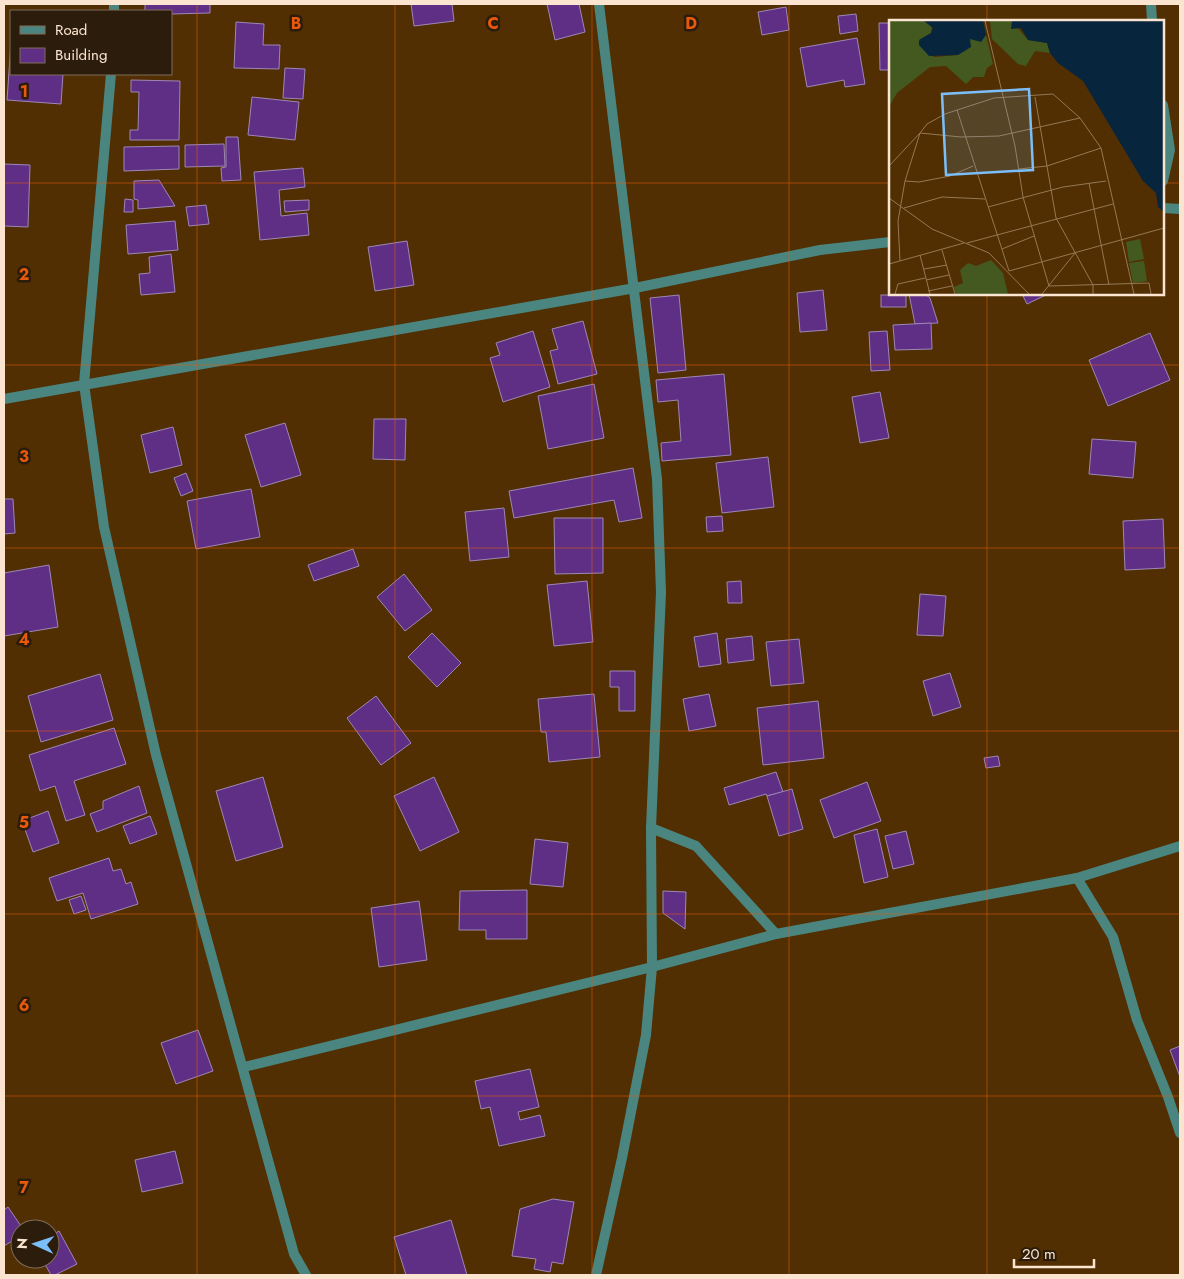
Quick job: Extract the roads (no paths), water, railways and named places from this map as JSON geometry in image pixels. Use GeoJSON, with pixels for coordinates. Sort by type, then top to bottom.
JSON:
{"type":"FeatureCollection","features":[{"type":"Feature","properties":{"kind":"street"},"geometry":{"type":"LineString","coordinates":[[596,1275],[622,1158],[646,1035],[652,967],[651,828],[661,592],[658,479],[600,4]]}},
{"type":"Feature","properties":{"kind":"street"},"geometry":{"type":"LineString","coordinates":[[1151,4],[1152,20]]}},
{"type":"Feature","properties":{"kind":"street"},"geometry":{"type":"LineString","coordinates":[[111,75],[84,384],[104,527],[156,755],[244,1067],[294,1254],[306,1275]]}},
{"type":"Feature","properties":{"kind":"street"},"geometry":{"type":"LineString","coordinates":[[1164,111],[1170,150],[1164,177]]}},
{"type":"Feature","properties":{"kind":"street"},"geometry":{"type":"LineString","coordinates":[[1164,208],[1180,209]]}},
{"type":"Feature","properties":{"kind":"street"},"geometry":{"type":"LineString","coordinates":[[4,399],[635,288],[820,250],[889,242]]}},
{"type":"Feature","properties":{"kind":"street"},"geometry":{"type":"LineString","coordinates":[[651,828],[696,846],[776,934]]}},
{"type":"Feature","properties":{"kind":"street"},"geometry":{"type":"LineString","coordinates":[[244,1067],[652,967],[776,934],[1077,878],[1180,846]]}},
{"type":"Feature","properties":{"kind":"street"},"geometry":{"type":"LineString","coordinates":[[1077,878],[1114,937],[1137,1020],[1168,1097],[1180,1133]]}}]}
